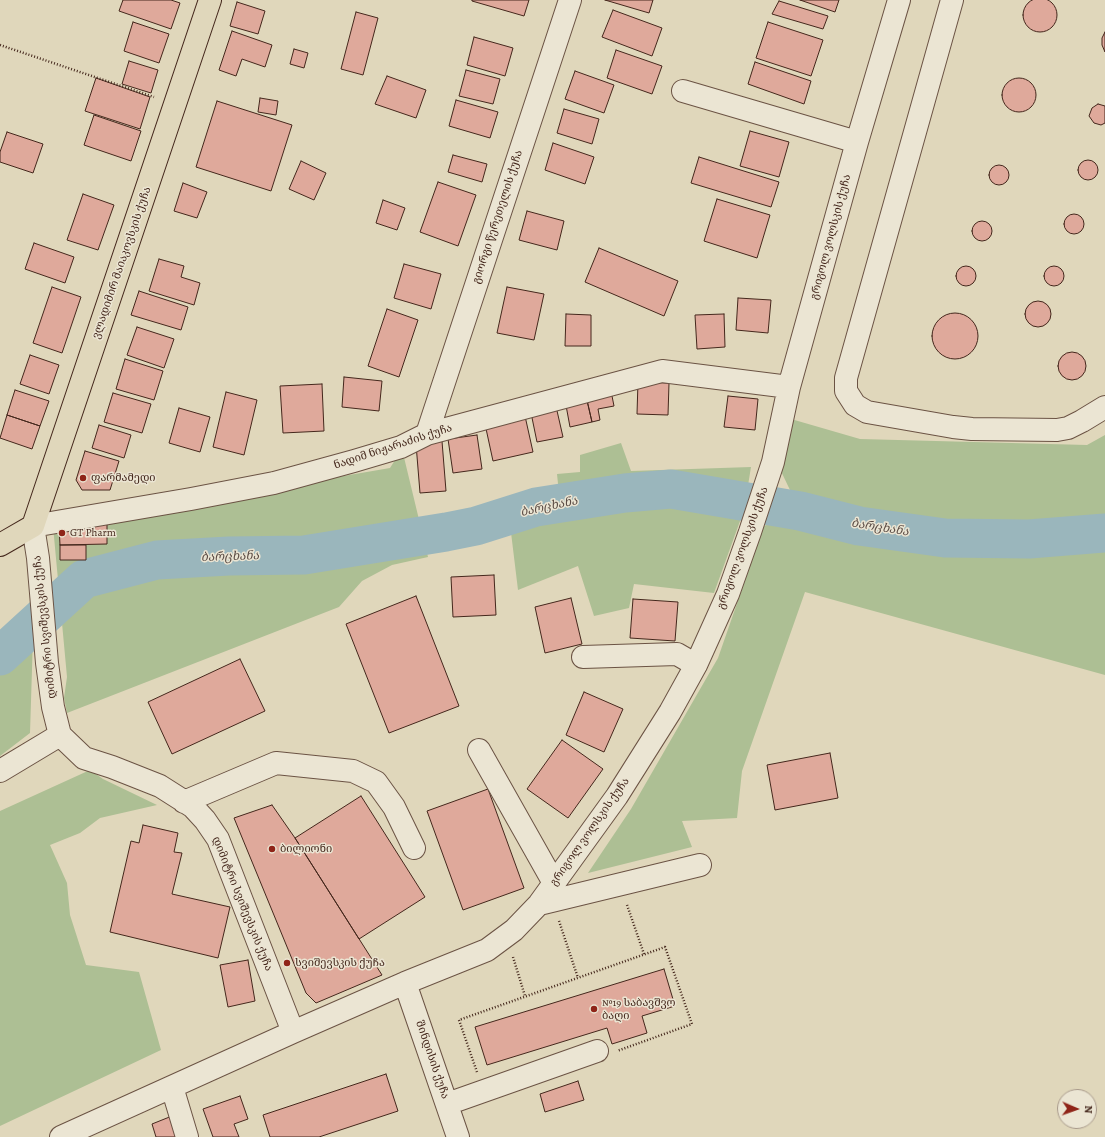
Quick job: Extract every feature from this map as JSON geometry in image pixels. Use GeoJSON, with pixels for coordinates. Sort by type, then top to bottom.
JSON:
{"type":"FeatureCollection","features":[{"type":"Feature","properties":{"kind":"main road","name":"ვლადიმირ მაიაკოვსკის ქუჩა"},"geometry":{"type":"LineString","coordinates":[[33,526],[210,0]]}},
{"type":"Feature","properties":{"kind":"main road","name":"ნადიმ ნიჟარაძის ქუჩა"},"geometry":{"type":"LineString","coordinates":[[0,545],[33,526]]}},
{"type":"Feature","properties":{"kind":"street","name":"გიორგი წერეთელის ქუჩა"},"geometry":{"type":"LineString","coordinates":[[427,434],[570,0]]}},
{"type":"Feature","properties":{"kind":"street","name":"გრიგოლ ვოლსკის ქუჩა"},"geometry":{"type":"LineString","coordinates":[[405,983],[487,950],[514,930],[548,896],[617,796],[670,712],[696,665],[728,594],[773,462],[789,387],[857,142],[899,0]]}},
{"type":"Feature","properties":{"kind":"street"},"geometry":{"type":"LineString","coordinates":[[952,0],[846,378],[846,391],[855,406],[867,412],[953,428],[972,430],[1056,430],[1068,428],[1082,422],[1105,407]]}},
{"type":"Feature","properties":{"kind":"street"},"geometry":{"type":"LineString","coordinates":[[682,91],[857,142]]}},
{"type":"Feature","properties":{"kind":"street","name":"ნადიმ ნიჟარაძის ქუჩა"},"geometry":{"type":"LineString","coordinates":[[33,526],[274,483],[388,451],[427,434],[662,372],[789,387]]}},
{"type":"Feature","properties":{"kind":"street","name":"დიმიტრი სვიშევსკის ქუჩა"},"geometry":{"type":"LineString","coordinates":[[33,526],[38,558],[47,663],[53,707],[60,735],[84,758],[112,767],[160,786],[193,807],[205,820],[218,839],[293,1032]]}},
{"type":"Feature","properties":{"kind":"street"},"geometry":{"type":"LineString","coordinates":[[583,657],[677,654],[696,665]]}},
{"type":"Feature","properties":{"kind":"street"},"geometry":{"type":"LineString","coordinates":[[0,771],[60,735]]}},
{"type":"Feature","properties":{"kind":"street"},"geometry":{"type":"LineString","coordinates":[[479,750],[548,896],[620,884],[700,865]]}},
{"type":"Feature","properties":{"kind":"street"},"geometry":{"type":"LineString","coordinates":[[184,802],[276,763],[353,771],[376,782],[394,807],[414,848]]}},
{"type":"Feature","properties":{"kind":"street"},"geometry":{"type":"LineString","coordinates":[[61,1137],[86,1132],[172,1087],[405,983]]}},
{"type":"Feature","properties":{"kind":"street","name":"შინდისის ქუჩა"},"geometry":{"type":"LineString","coordinates":[[405,983],[447,1104],[452,1135]]}},
{"type":"Feature","properties":{"kind":"street"},"geometry":{"type":"LineString","coordinates":[[447,1104],[596,1051]]}},
{"type":"Feature","properties":{"kind":"street"},"geometry":{"type":"LineString","coordinates":[[172,1087],[187,1137]]}},
{"type":"Feature","properties":{"kind":"path"},"geometry":{"type":"LineString","coordinates":[[0,45],[175,104]]}},
{"type":"Feature","properties":{"kind":"path"},"geometry":{"type":"LineString","coordinates":[[620,884],[644,954]]}},
{"type":"Feature","properties":{"kind":"path"},"geometry":{"type":"LineString","coordinates":[[548,896],[578,978]]}},
{"type":"Feature","properties":{"kind":"path"},"geometry":{"type":"LineString","coordinates":[[506,936],[525,996]]}},
{"type":"Feature","properties":{"kind":"path"},"geometry":{"type":"LineString","coordinates":[[484,1091],[459,1020],[665,947],[692,1024],[599,1057],[596,1051]]}},
{"type":"Feature","properties":{"kind":"green space"},"geometry":{"type":"Polygon","coordinates":[[[791,419],[860,439],[1087,445],[1105,435],[1105,675],[805,592],[742,771],[737,818],[682,821],[692,847],[588,873],[631,809],[718,658],[764,526],[800,511],[779,467],[791,419]]]}},
{"type":"Feature","properties":{"kind":"green space"},"geometry":{"type":"Polygon","coordinates":[[[621,443],[631,471],[751,467],[744,510],[714,593],[634,584],[629,608],[594,616],[578,566],[518,590],[509,516],[536,507],[560,503],[557,474],[580,472],[580,455],[621,443]]]}},
{"type":"Feature","properties":{"kind":"green space"},"geometry":{"type":"Polygon","coordinates":[[[402,449],[428,557],[392,565],[362,581],[339,607],[67,713],[64,698],[67,677],[53,526],[390,468],[402,449]]]}},
{"type":"Feature","properties":{"kind":"green space"},"geometry":{"type":"Polygon","coordinates":[[[33,637],[30,733],[0,756],[0,666],[33,637]]]}},
{"type":"Feature","properties":{"kind":"green space"},"geometry":{"type":"Polygon","coordinates":[[[90,770],[103,779],[157,805],[100,818],[80,833],[50,845],[67,883],[70,915],[86,965],[139,972],[161,1050],[0,1126],[0,811],[90,770]]]}},
{"type":"Feature","properties":{"kind":"building"},"geometry":{"type":"Polygon","coordinates":[[[1037,-2],[1043,-2],[1052,3],[1056,9],[1056,21],[1052,27],[1043,32],[1037,32],[1028,27],[1023,18],[1023,12],[1028,3],[1037,-2]]]}},
{"type":"Feature","properties":{"kind":"building"},"geometry":{"type":"Polygon","coordinates":[[[123,0],[171,0],[180,3],[171,29],[119,11],[123,0]]]}},
{"type":"Feature","properties":{"kind":"building"},"geometry":{"type":"Polygon","coordinates":[[[472,0],[529,0],[524,16],[472,0]]]}},
{"type":"Feature","properties":{"kind":"building"},"geometry":{"type":"Polygon","coordinates":[[[605,0],[653,0],[649,13],[605,0]]]}},
{"type":"Feature","properties":{"kind":"building"},"geometry":{"type":"Polygon","coordinates":[[[800,0],[839,0],[835,12],[800,0]]]}},
{"type":"Feature","properties":{"kind":"building"},"geometry":{"type":"Polygon","coordinates":[[[779,1],[828,16],[823,29],[772,14],[779,1]]]}},
{"type":"Feature","properties":{"kind":"building"},"geometry":{"type":"Polygon","coordinates":[[[237,2],[265,11],[258,34],[230,26],[237,2]]]}},
{"type":"Feature","properties":{"kind":"building"},"geometry":{"type":"Polygon","coordinates":[[[613,10],[662,28],[652,56],[602,37],[613,10]]]}},
{"type":"Feature","properties":{"kind":"building"},"geometry":{"type":"Polygon","coordinates":[[[356,12],[378,18],[363,75],[341,69],[356,12]]]}},
{"type":"Feature","properties":{"kind":"building"},"geometry":{"type":"Polygon","coordinates":[[[133,22],[169,34],[159,63],[124,51],[133,22]]]}},
{"type":"Feature","properties":{"kind":"building"},"geometry":{"type":"Polygon","coordinates":[[[768,22],[823,40],[811,76],[756,58],[768,22]]]}},
{"type":"Feature","properties":{"kind":"building"},"geometry":{"type":"Polygon","coordinates":[[[232,31],[272,45],[265,67],[242,59],[236,76],[219,70],[232,31]]]}},
{"type":"Feature","properties":{"kind":"building"},"geometry":{"type":"Polygon","coordinates":[[[1105,32],[1105,52],[1102,45],[1102,38],[1105,32]]]}},
{"type":"Feature","properties":{"kind":"building"},"geometry":{"type":"Polygon","coordinates":[[[474,37],[513,48],[505,76],[467,65],[474,37]]]}},
{"type":"Feature","properties":{"kind":"building"},"geometry":{"type":"Polygon","coordinates":[[[294,49],[308,53],[304,68],[290,64],[294,49]]]}},
{"type":"Feature","properties":{"kind":"building"},"geometry":{"type":"Polygon","coordinates":[[[616,50],[662,66],[652,94],[607,78],[616,50]]]}},
{"type":"Feature","properties":{"kind":"building"},"geometry":{"type":"Polygon","coordinates":[[[129,61],[158,70],[151,93],[122,84],[129,61]]]}},
{"type":"Feature","properties":{"kind":"building"},"geometry":{"type":"Polygon","coordinates":[[[755,62],[811,81],[804,104],[748,84],[755,62]]]}},
{"type":"Feature","properties":{"kind":"building"},"geometry":{"type":"Polygon","coordinates":[[[466,70],[500,79],[493,104],[459,96],[466,70]]]}},
{"type":"Feature","properties":{"kind":"building"},"geometry":{"type":"Polygon","coordinates":[[[575,71],[614,85],[604,113],[565,99],[575,71]]]}},
{"type":"Feature","properties":{"kind":"building"},"geometry":{"type":"Polygon","coordinates":[[[387,76],[426,90],[416,118],[375,104],[387,76]]]}},
{"type":"Feature","properties":{"kind":"building"},"geometry":{"type":"Polygon","coordinates":[[[96,78],[150,97],[140,129],[85,111],[96,78]]]}},
{"type":"Feature","properties":{"kind":"building"},"geometry":{"type":"Polygon","coordinates":[[[1022,78],[1031,83],[1035,88],[1035,102],[1031,107],[1026,111],[1016,112],[1012,111],[1003,102],[1002,92],[1003,88],[1012,79],[1022,78]]]}},
{"type":"Feature","properties":{"kind":"building"},"geometry":{"type":"Polygon","coordinates":[[[260,98],[278,101],[276,115],[258,112],[260,98]]]}},
{"type":"Feature","properties":{"kind":"building"},"geometry":{"type":"Polygon","coordinates":[[[456,100],[498,112],[490,138],[449,126],[456,100]]]}},
{"type":"Feature","properties":{"kind":"building"},"geometry":{"type":"Polygon","coordinates":[[[217,101],[292,125],[271,191],[196,167],[217,101]]]}},
{"type":"Feature","properties":{"kind":"building"},"geometry":{"type":"Polygon","coordinates":[[[1098,104],[1105,106],[1105,123],[1101,125],[1094,123],[1089,116],[1092,108],[1098,104]]]}},
{"type":"Feature","properties":{"kind":"building"},"geometry":{"type":"Polygon","coordinates":[[[564,109],[599,119],[592,144],[557,133],[564,109]]]}},
{"type":"Feature","properties":{"kind":"building"},"geometry":{"type":"Polygon","coordinates":[[[94,115],[141,131],[131,161],[84,145],[94,115]]]}},
{"type":"Feature","properties":{"kind":"building"},"geometry":{"type":"Polygon","coordinates":[[[750,131],[789,142],[779,177],[740,166],[750,131]]]}},
{"type":"Feature","properties":{"kind":"building"},"geometry":{"type":"Polygon","coordinates":[[[7,132],[43,144],[33,173],[0,162],[0,152],[7,132]]]}},
{"type":"Feature","properties":{"kind":"building"},"geometry":{"type":"Polygon","coordinates":[[[553,143],[594,157],[585,184],[545,170],[553,143]]]}},
{"type":"Feature","properties":{"kind":"building"},"geometry":{"type":"Polygon","coordinates":[[[453,155],[487,164],[482,182],[448,172],[453,155]]]}},
{"type":"Feature","properties":{"kind":"building"},"geometry":{"type":"Polygon","coordinates":[[[699,157],[779,182],[771,207],[691,183],[699,157]]]}},
{"type":"Feature","properties":{"kind":"building"},"geometry":{"type":"Polygon","coordinates":[[[1088,160],[1095,163],[1098,170],[1095,177],[1088,180],[1081,177],[1078,170],[1081,163],[1088,160]]]}},
{"type":"Feature","properties":{"kind":"building"},"geometry":{"type":"Polygon","coordinates":[[[301,161],[326,173],[314,200],[289,189],[301,161]]]}},
{"type":"Feature","properties":{"kind":"building"},"geometry":{"type":"Polygon","coordinates":[[[999,165],[1006,168],[1009,175],[1006,182],[999,185],[992,182],[989,175],[992,168],[999,165]]]}},
{"type":"Feature","properties":{"kind":"building"},"geometry":{"type":"Polygon","coordinates":[[[438,182],[476,195],[458,246],[420,232],[438,182]]]}},
{"type":"Feature","properties":{"kind":"building"},"geometry":{"type":"Polygon","coordinates":[[[183,183],[207,192],[197,218],[174,211],[183,183]]]}},
{"type":"Feature","properties":{"kind":"building"},"geometry":{"type":"Polygon","coordinates":[[[83,194],[114,205],[98,250],[67,240],[83,194]]]}},
{"type":"Feature","properties":{"kind":"building"},"geometry":{"type":"Polygon","coordinates":[[[717,199],[770,215],[757,258],[704,241],[717,199]]]}},
{"type":"Feature","properties":{"kind":"building"},"geometry":{"type":"Polygon","coordinates":[[[383,200],[405,208],[397,230],[376,223],[383,200]]]}},
{"type":"Feature","properties":{"kind":"building"},"geometry":{"type":"Polygon","coordinates":[[[527,211],[564,221],[557,250],[519,240],[527,211]]]}},
{"type":"Feature","properties":{"kind":"building"},"geometry":{"type":"Polygon","coordinates":[[[1074,214],[1081,217],[1084,224],[1081,231],[1074,234],[1067,231],[1064,224],[1067,217],[1074,214]]]}},
{"type":"Feature","properties":{"kind":"building"},"geometry":{"type":"Polygon","coordinates":[[[982,221],[989,224],[992,231],[989,238],[982,241],[975,238],[972,231],[975,224],[982,221]]]}},
{"type":"Feature","properties":{"kind":"building"},"geometry":{"type":"Polygon","coordinates":[[[34,243],[74,257],[65,283],[25,269],[34,243]]]}},
{"type":"Feature","properties":{"kind":"building"},"geometry":{"type":"Polygon","coordinates":[[[599,248],[678,281],[664,316],[585,282],[599,248]]]}},
{"type":"Feature","properties":{"kind":"building"},"geometry":{"type":"Polygon","coordinates":[[[159,259],[184,266],[181,277],[200,283],[194,305],[149,291],[159,259]]]}},
{"type":"Feature","properties":{"kind":"building"},"geometry":{"type":"Polygon","coordinates":[[[404,264],[441,274],[431,309],[394,298],[404,264]]]}},
{"type":"Feature","properties":{"kind":"building"},"geometry":{"type":"Polygon","coordinates":[[[966,266],[973,269],[976,276],[973,283],[966,286],[959,283],[956,276],[959,269],[966,266]]]}},
{"type":"Feature","properties":{"kind":"building"},"geometry":{"type":"Polygon","coordinates":[[[1054,266],[1061,269],[1064,276],[1061,283],[1054,286],[1047,283],[1044,276],[1047,269],[1054,266]]]}},
{"type":"Feature","properties":{"kind":"building"},"geometry":{"type":"Polygon","coordinates":[[[52,287],[81,297],[62,353],[33,343],[52,287]]]}},
{"type":"Feature","properties":{"kind":"building"},"geometry":{"type":"Polygon","coordinates":[[[507,287],[544,294],[534,340],[497,333],[507,287]]]}},
{"type":"Feature","properties":{"kind":"building"},"geometry":{"type":"Polygon","coordinates":[[[139,291],[188,307],[181,330],[131,315],[139,291]]]}},
{"type":"Feature","properties":{"kind":"building"},"geometry":{"type":"Polygon","coordinates":[[[738,298],[771,300],[768,333],[736,330],[738,298]]]}},
{"type":"Feature","properties":{"kind":"building"},"geometry":{"type":"Polygon","coordinates":[[[1038,301],[1047,305],[1051,314],[1047,323],[1038,327],[1029,323],[1025,314],[1029,305],[1038,301]]]}},
{"type":"Feature","properties":{"kind":"building"},"geometry":{"type":"Polygon","coordinates":[[[387,309],[418,320],[399,377],[368,366],[387,309]]]}},
{"type":"Feature","properties":{"kind":"building"},"geometry":{"type":"Polygon","coordinates":[[[950,313],[960,313],[968,317],[974,323],[978,331],[978,341],[974,349],[968,355],[960,359],[950,359],[942,355],[936,349],[932,341],[932,331],[936,323],[942,317],[950,313]]]}},
{"type":"Feature","properties":{"kind":"building"},"geometry":{"type":"Polygon","coordinates":[[[566,314],[591,315],[591,346],[565,346],[566,314]]]}},
{"type":"Feature","properties":{"kind":"building"},"geometry":{"type":"Polygon","coordinates":[[[724,314],[725,347],[697,349],[695,315],[724,314]]]}},
{"type":"Feature","properties":{"kind":"building"},"geometry":{"type":"Polygon","coordinates":[[[137,327],[174,339],[164,368],[127,355],[137,327]]]}},
{"type":"Feature","properties":{"kind":"building"},"geometry":{"type":"Polygon","coordinates":[[[1072,352],[1082,356],[1086,366],[1082,376],[1072,380],[1062,376],[1058,366],[1062,356],[1072,352]]]}},
{"type":"Feature","properties":{"kind":"building"},"geometry":{"type":"Polygon","coordinates":[[[30,355],[59,365],[49,394],[20,384],[30,355]]]}},
{"type":"Feature","properties":{"kind":"building"},"geometry":{"type":"Polygon","coordinates":[[[125,359],[163,371],[154,400],[116,389],[125,359]]]}},
{"type":"Feature","properties":{"kind":"building"},"geometry":{"type":"Polygon","coordinates":[[[344,377],[382,381],[379,411],[342,407],[344,377]]]}},
{"type":"Feature","properties":{"kind":"building"},"geometry":{"type":"Polygon","coordinates":[[[638,382],[669,383],[668,415],[637,414],[638,382]]]}},
{"type":"Feature","properties":{"kind":"building"},"geometry":{"type":"Polygon","coordinates":[[[322,384],[324,431],[283,433],[280,386],[322,384]]]}},
{"type":"Feature","properties":{"kind":"building"},"geometry":{"type":"Polygon","coordinates":[[[15,390],[49,401],[40,426],[7,415],[15,390]]]}},
{"type":"Feature","properties":{"kind":"building"},"geometry":{"type":"Polygon","coordinates":[[[611,391],[614,406],[598,409],[600,420],[592,422],[586,396],[611,391]]]}},
{"type":"Feature","properties":{"kind":"building"},"geometry":{"type":"Polygon","coordinates":[[[226,392],[257,400],[244,455],[213,447],[226,392]]]}},
{"type":"Feature","properties":{"kind":"building"},"geometry":{"type":"Polygon","coordinates":[[[113,393],[151,404],[142,433],[104,422],[113,393]]]}},
{"type":"Feature","properties":{"kind":"building"},"geometry":{"type":"Polygon","coordinates":[[[586,396],[592,422],[570,427],[565,400],[586,396]]]}},
{"type":"Feature","properties":{"kind":"building"},"geometry":{"type":"Polygon","coordinates":[[[728,396],[758,399],[755,430],[724,427],[728,396]]]}},
{"type":"Feature","properties":{"kind":"building"},"geometry":{"type":"Polygon","coordinates":[[[555,402],[563,437],[537,442],[530,408],[555,402]]]}},
{"type":"Feature","properties":{"kind":"building"},"geometry":{"type":"Polygon","coordinates":[[[179,408],[210,417],[200,452],[169,443],[179,408]]]}},
{"type":"Feature","properties":{"kind":"building"},"geometry":{"type":"Polygon","coordinates":[[[7,415],[40,426],[32,449],[0,438],[7,415]]]}},
{"type":"Feature","properties":{"kind":"building"},"geometry":{"type":"Polygon","coordinates":[[[525,416],[533,452],[493,461],[485,424],[525,416]]]}},
{"type":"Feature","properties":{"kind":"building"},"geometry":{"type":"Polygon","coordinates":[[[99,425],[131,435],[124,458],[92,448],[99,425]]]}},
{"type":"Feature","properties":{"kind":"building"},"geometry":{"type":"Polygon","coordinates":[[[477,435],[482,469],[453,473],[448,439],[477,435]]]}},
{"type":"Feature","properties":{"kind":"building"},"geometry":{"type":"Polygon","coordinates":[[[442,441],[446,491],[420,493],[416,444],[442,441]]]}},
{"type":"Feature","properties":{"kind":"building"},"geometry":{"type":"Polygon","coordinates":[[[85,451],[119,461],[110,490],[82,490],[76,480],[85,451]]]}},
{"type":"Feature","properties":{"kind":"building"},"geometry":{"type":"Polygon","coordinates":[[[107,524],[107,544],[60,545],[59,526],[107,524]]]}},
{"type":"Feature","properties":{"kind":"building"},"geometry":{"type":"Polygon","coordinates":[[[60,545],[86,545],[86,560],[60,560],[60,545]]]}},
{"type":"Feature","properties":{"kind":"building"},"geometry":{"type":"Polygon","coordinates":[[[494,575],[496,615],[453,617],[451,577],[494,575]]]}},
{"type":"Feature","properties":{"kind":"building"},"geometry":{"type":"Polygon","coordinates":[[[416,596],[459,706],[389,733],[346,624],[416,596]]]}},
{"type":"Feature","properties":{"kind":"building"},"geometry":{"type":"Polygon","coordinates":[[[571,598],[582,644],[545,653],[535,607],[571,598]]]}},
{"type":"Feature","properties":{"kind":"building"},"geometry":{"type":"Polygon","coordinates":[[[633,599],[678,602],[675,641],[630,638],[633,599]]]}},
{"type":"Feature","properties":{"kind":"building"},"geometry":{"type":"Polygon","coordinates":[[[240,659],[265,711],[172,754],[148,702],[240,659]]]}},
{"type":"Feature","properties":{"kind":"building"},"geometry":{"type":"Polygon","coordinates":[[[584,692],[623,709],[604,752],[566,735],[584,692]]]}},
{"type":"Feature","properties":{"kind":"building"},"geometry":{"type":"Polygon","coordinates":[[[562,740],[603,769],[568,818],[527,789],[562,740]]]}},
{"type":"Feature","properties":{"kind":"building"},"geometry":{"type":"Polygon","coordinates":[[[830,753],[838,798],[775,810],[767,765],[830,753]]]}},
{"type":"Feature","properties":{"kind":"building"},"geometry":{"type":"Polygon","coordinates":[[[488,789],[524,888],[463,910],[427,811],[488,789]]]}},
{"type":"Feature","properties":{"kind":"building"},"geometry":{"type":"Polygon","coordinates":[[[361,796],[425,897],[359,939],[295,838],[361,796]]]}},
{"type":"Feature","properties":{"kind":"building"},"geometry":{"type":"Polygon","coordinates":[[[272,805],[295,838],[382,975],[316,1003],[306,993],[234,818],[272,805]]]}},
{"type":"Feature","properties":{"kind":"building"},"geometry":{"type":"Polygon","coordinates":[[[143,825],[178,833],[174,852],[182,853],[172,894],[230,907],[218,958],[110,932],[131,841],[139,843],[143,825]]]}},
{"type":"Feature","properties":{"kind":"building"},"geometry":{"type":"Polygon","coordinates":[[[248,960],[255,1001],[228,1007],[220,965],[248,960]]]}},
{"type":"Feature","properties":{"kind":"building"},"geometry":{"type":"Polygon","coordinates":[[[664,969],[675,1006],[642,1016],[647,1033],[612,1044],[607,1028],[487,1065],[475,1027],[664,969]]]}},
{"type":"Feature","properties":{"kind":"building"},"geometry":{"type":"Polygon","coordinates":[[[386,1074],[398,1111],[319,1137],[270,1137],[263,1115],[386,1074]]]}},
{"type":"Feature","properties":{"kind":"building"},"geometry":{"type":"Polygon","coordinates":[[[578,1081],[584,1100],[545,1112],[540,1094],[578,1081]]]}},
{"type":"Feature","properties":{"kind":"building"},"geometry":{"type":"Polygon","coordinates":[[[240,1096],[248,1119],[234,1124],[239,1137],[213,1137],[203,1109],[240,1096]]]}},
{"type":"Feature","properties":{"kind":"building"},"geometry":{"type":"Polygon","coordinates":[[[172,1116],[179,1137],[156,1137],[152,1124],[172,1116]]]}},
{"type":"Feature","properties":{"kind":"waterway","name":"ბარცხანა"},"geometry":{"type":"LineString","coordinates":[[0,656],[84,579],[157,560],[229,556],[304,555],[446,532],[476,526],[536,507],[625,493],[671,489],[800,511],[859,526],[945,538],[1029,539],[1105,533]]}},
{"type":"Feature","properties":{"kind":"place","name":"ფარმამედი"},"geometry":{"type":"Point","coordinates":[83,478]}},
{"type":"Feature","properties":{"kind":"place","name":"GT Pharm"},"geometry":{"type":"Point","coordinates":[62,533]}},
{"type":"Feature","properties":{"kind":"place","name":"ბილიონი"},"geometry":{"type":"Point","coordinates":[272,849]}},
{"type":"Feature","properties":{"kind":"place","name":"სვიშევსკის ქუჩა"},"geometry":{"type":"Point","coordinates":[287,963]}},
{"type":"Feature","properties":{"kind":"place","name":"№19 საბავშვო ბაღი"},"geometry":{"type":"Point","coordinates":[594,1009]}}]}
